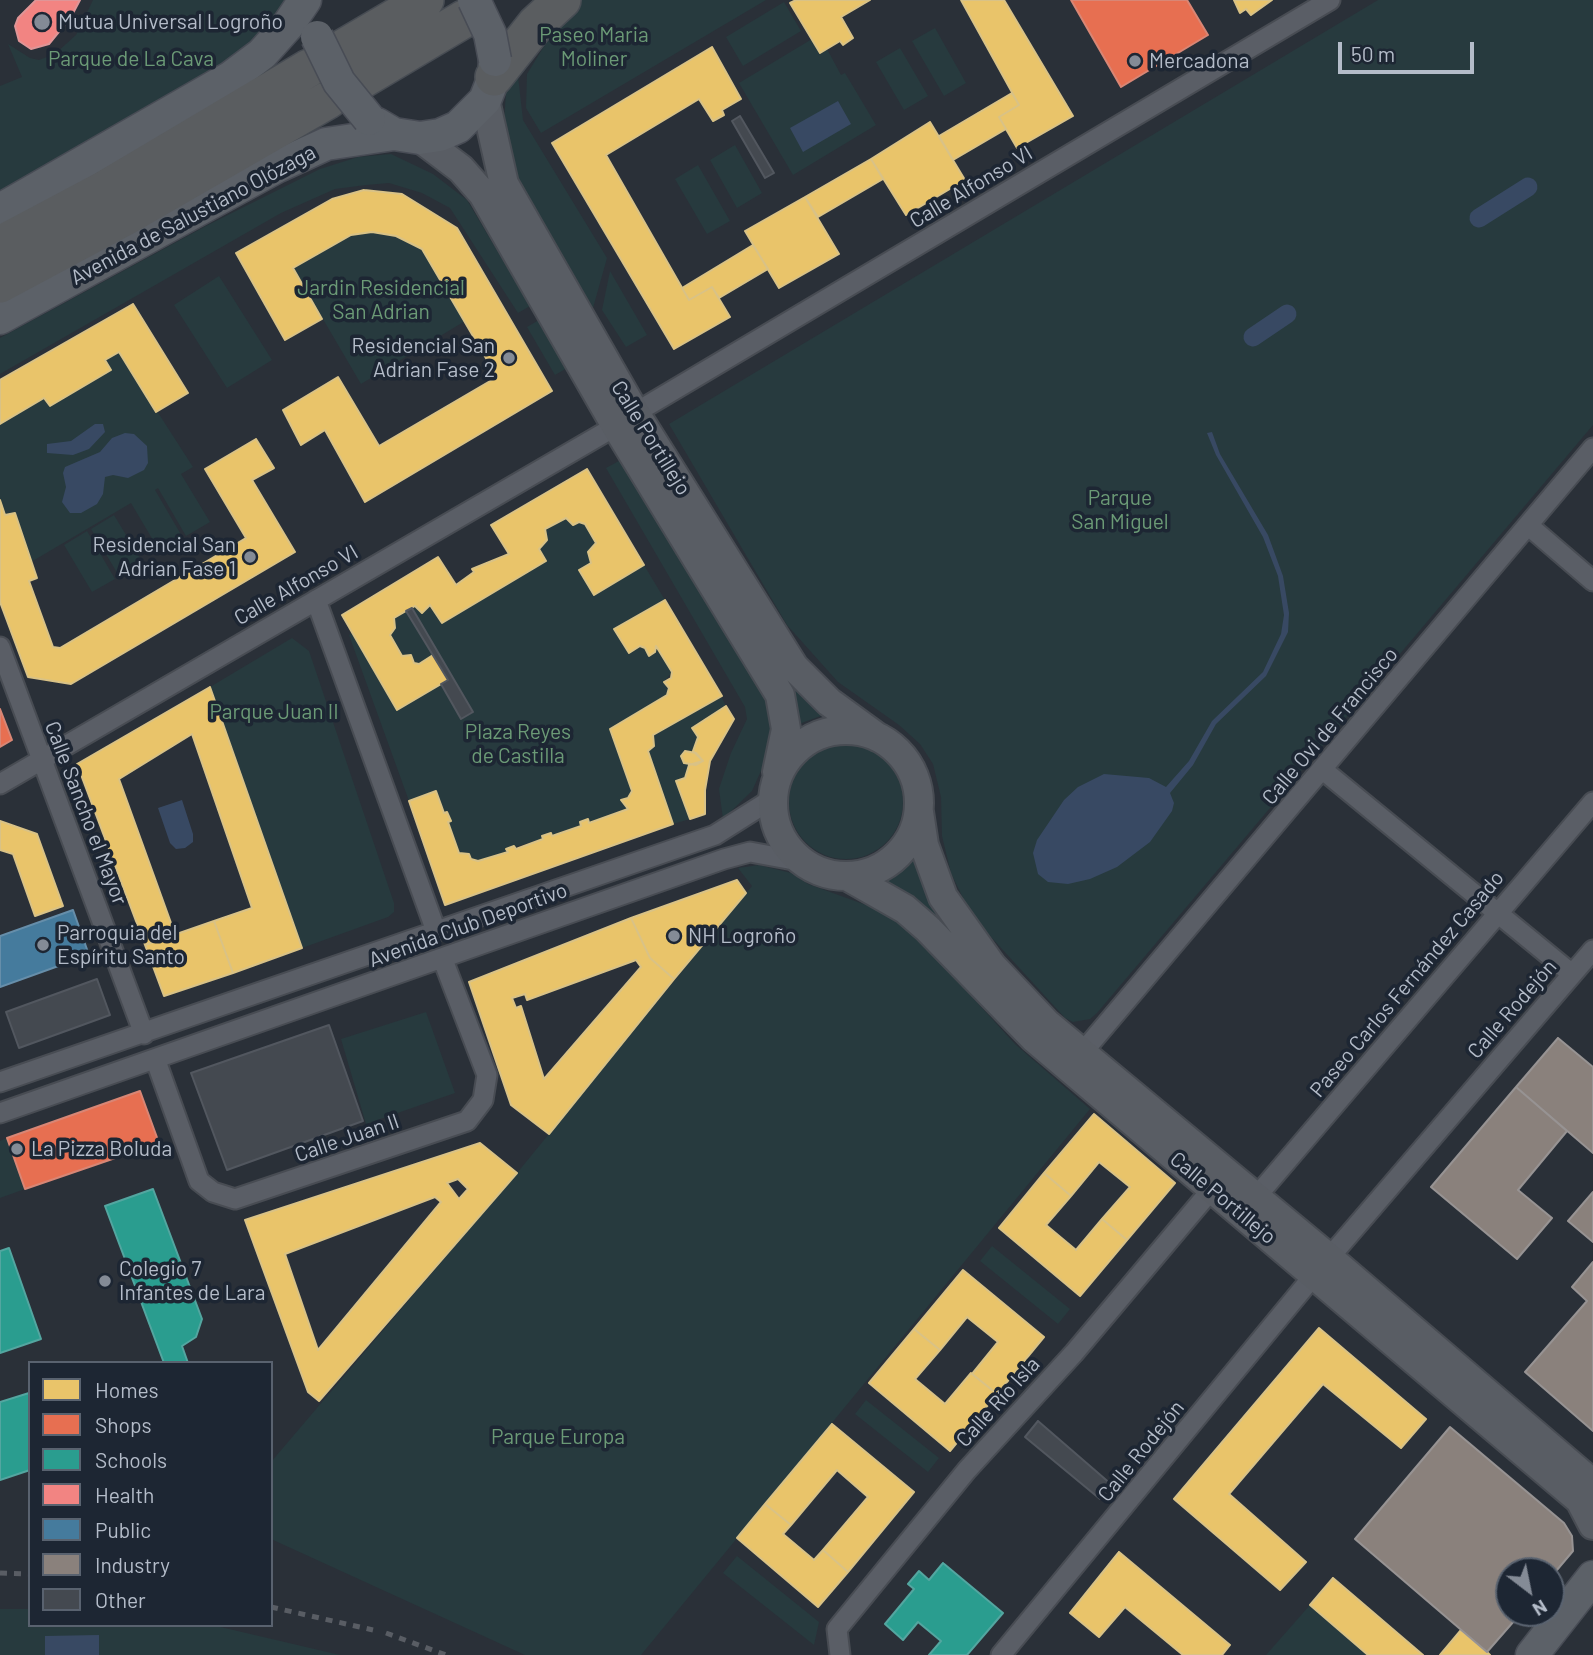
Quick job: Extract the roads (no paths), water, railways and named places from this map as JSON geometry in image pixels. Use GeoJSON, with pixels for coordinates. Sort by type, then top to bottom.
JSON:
{"type":"FeatureCollection","features":[{"type":"Feature","properties":{"kind":"highway"},"geometry":{"type":"LineString","coordinates":[[0,284],[322,52],[425,0]]}},
{"type":"Feature","properties":{"kind":"highway"},"geometry":{"type":"LineString","coordinates":[[491,79],[536,24],[562,0]]}},
{"type":"Feature","properties":{"kind":"highway"},"geometry":{"type":"LineString","coordinates":[[0,245],[116,202],[343,91],[469,10]]}},
{"type":"Feature","properties":{"kind":"main road"},"geometry":{"type":"LineString","coordinates":[[0,210],[230,78],[261,54],[288,25],[305,0]]}},
{"type":"Feature","properties":{"kind":"main road"},"geometry":{"type":"LineString","coordinates":[[313,0],[322,52],[340,82],[394,130]]}},
{"type":"Feature","properties":{"kind":"main road"},"geometry":{"type":"LineString","coordinates":[[469,10],[490,34],[491,79]]}},
{"type":"Feature","properties":{"kind":"main road","name":"Avenida de Salustiano Olózaga"},"geometry":{"type":"LineString","coordinates":[[0,318],[278,166],[326,144],[394,130],[440,135],[458,128],[491,79]]}},
{"type":"Feature","properties":{"kind":"main road","name":"Calle Portillejo"},"geometry":{"type":"LineString","coordinates":[[491,79],[504,184],[625,419],[780,695],[786,729],[775,785]]}},
{"type":"Feature","properties":{"kind":"main road","name":"Calle Portillejo"},"geometry":{"type":"LineString","coordinates":[[394,130],[461,169],[484,194],[625,419],[794,667],[830,702],[877,737]]}},
{"type":"Feature","properties":{"kind":"main road"},"geometry":{"type":"LineString","coordinates":[[850,729],[877,737],[896,749],[908,764],[917,783],[919,811],[914,830],[897,856],[873,871],[847,876],[812,870],[799,860],[778,830],[775,785],[793,751],[816,735],[850,729]]}},
{"type":"Feature","properties":{"kind":"main road","name":"Calle Portillejo"},"geometry":{"type":"LineString","coordinates":[[919,811],[924,845],[943,897],[992,966],[1046,1023],[1091,1043],[1256,1197],[1322,1266],[1580,1500],[1593,1525]]}},
{"type":"Feature","properties":{"kind":"main road","name":"Calle Portillejo"},"geometry":{"type":"LineString","coordinates":[[847,876],[905,909],[928,929],[1034,1038],[1212,1189],[1322,1266],[1593,1484]]}},
{"type":"Feature","properties":{"kind":"main road"},"geometry":{"type":"LineString","coordinates":[[1532,1655],[1593,1577]]}},
{"type":"Feature","properties":{"kind":"main road"},"geometry":{"type":"LineString","coordinates":[[1556,1655],[1593,1614]]}},
{"type":"Feature","properties":{"kind":"street","name":"Calle Alfonso VI"},"geometry":{"type":"LineString","coordinates":[[0,784],[625,419],[1330,0]]}},
{"type":"Feature","properties":{"kind":"street","name":"Calle Ovi de Francisco"},"geometry":{"type":"LineString","coordinates":[[1091,1043],[1593,448]]}},
{"type":"Feature","properties":{"kind":"street"},"geometry":{"type":"LineString","coordinates":[[1529,526],[1593,581]]}},
{"type":"Feature","properties":{"kind":"street"},"geometry":{"type":"LineString","coordinates":[[316,600],[436,931]]}},
{"type":"Feature","properties":{"kind":"street","name":"Calle Sancho el Mayor"},"geometry":{"type":"LineString","coordinates":[[0,646],[144,1034]]}},
{"type":"Feature","properties":{"kind":"street"},"geometry":{"type":"LineString","coordinates":[[1323,770],[1572,974]]}},
{"type":"Feature","properties":{"kind":"street","name":"Avenida Club Deportivo"},"geometry":{"type":"LineString","coordinates":[[0,1082],[715,835],[775,785]]}},
{"type":"Feature","properties":{"kind":"street","name":"Paseo Carlos Fernández Casado"},"geometry":{"type":"LineString","coordinates":[[1256,1197],[1593,802]]}},
{"type":"Feature","properties":{"kind":"street","name":"Avenida Club Deportivo"},"geometry":{"type":"LineString","coordinates":[[0,1113],[443,960],[724,859],[750,852],[799,860]]}},
{"type":"Feature","properties":{"kind":"street","name":"Calle Rodejón"},"geometry":{"type":"LineString","coordinates":[[1001,1655],[1322,1266],[1593,950]]}},
{"type":"Feature","properties":{"kind":"street","name":"Calle Juan II"},"geometry":{"type":"LineString","coordinates":[[156,1060],[199,1181],[213,1192],[235,1199],[467,1121],[483,1100],[487,1075],[443,960]]}},
{"type":"Feature","properties":{"kind":"street","name":"Avenida Club Deportivo"},"geometry":{"type":"LineString","coordinates":[[156,1060],[195,1016]]}},
{"type":"Feature","properties":{"kind":"street","name":"Calle Río Isla"},"geometry":{"type":"LineString","coordinates":[[840,1655],[837,1629],[967,1470],[1074,1353],[1212,1189]]}},
{"type":"Feature","properties":{"kind":"water"},"geometry":{"type":"Polygon","coordinates":[[[838,101],[851,124],[803,152],[790,128],[838,101]]]}},
{"type":"Feature","properties":{"kind":"water"},"geometry":{"type":"Polygon","coordinates":[[[95,424],[103,424],[105,432],[89,449],[73,455],[47,453],[47,444],[71,441],[95,424]]]}},
{"type":"Feature","properties":{"kind":"water"},"geometry":{"type":"Polygon","coordinates":[[[1212,432],[1220,454],[1268,535],[1283,576],[1289,613],[1288,632],[1266,676],[1216,724],[1193,765],[1170,793],[1174,803],[1172,811],[1150,842],[1117,867],[1090,879],[1068,884],[1048,882],[1038,874],[1033,853],[1037,840],[1064,800],[1078,787],[1104,774],[1149,778],[1166,787],[1189,761],[1212,721],[1263,672],[1281,634],[1284,615],[1278,576],[1263,537],[1216,455],[1207,433],[1212,432]]]}},
{"type":"Feature","properties":{"kind":"water"},"geometry":{"type":"Polygon","coordinates":[[[125,433],[134,434],[147,446],[148,463],[144,470],[128,478],[113,475],[105,477],[103,494],[97,504],[81,513],[70,513],[62,502],[66,487],[63,473],[65,467],[100,452],[112,438],[125,433]]]}},
{"type":"Feature","properties":{"kind":"water"},"geometry":{"type":"Polygon","coordinates":[[[182,800],[193,842],[185,848],[176,849],[170,843],[158,808],[182,800]]]}},
{"type":"Feature","properties":{"kind":"water"},"geometry":{"type":"Polygon","coordinates":[[[99,1635],[99,1655],[45,1655],[45,1636],[99,1635]]]}},
{"type":"Feature","properties":{"kind":"waterway"},"geometry":{"type":"LineString","coordinates":[[1479,218],[1528,187]]}},
{"type":"Feature","properties":{"kind":"waterway"},"geometry":{"type":"LineString","coordinates":[[1253,337],[1287,314]]}},
{"type":"Feature","properties":{"kind":"railway"},"geometry":{"type":"LineString","coordinates":[[0,1573],[28,1574]]}},
{"type":"Feature","properties":{"kind":"railway"},"geometry":{"type":"LineString","coordinates":[[273,1607],[373,1630]]}},
{"type":"Feature","properties":{"kind":"railway"},"geometry":{"type":"LineString","coordinates":[[386,1633],[446,1655]]}},
{"type":"Feature","properties":{"kind":"place","name":"Mutua Universal Logroño"},"geometry":{"type":"Point","coordinates":[42,22]}},
{"type":"Feature","properties":{"kind":"place","name":"Mercadona"},"geometry":{"type":"Point","coordinates":[1135,61]}},
{"type":"Feature","properties":{"kind":"place","name":"Residencial San Adrian Fase 2"},"geometry":{"type":"Point","coordinates":[509,358]}},
{"type":"Feature","properties":{"kind":"place","name":"Residencial San Adrian Fase 1"},"geometry":{"type":"Point","coordinates":[250,557]}},
{"type":"Feature","properties":{"kind":"place","name":"NH Logroño"},"geometry":{"type":"Point","coordinates":[674,936]}},
{"type":"Feature","properties":{"kind":"place","name":"Parroquia del Espíritu Santo"},"geometry":{"type":"Point","coordinates":[43,945]}},
{"type":"Feature","properties":{"kind":"place","name":"La Pizza Boluda"},"geometry":{"type":"Point","coordinates":[17,1149]}},
{"type":"Feature","properties":{"kind":"place","name":"Colegio 7 Infantes de Lara"},"geometry":{"type":"Point","coordinates":[105,1281]}},
{"type":"Feature","properties":{"kind":"park label","name":"Paseo Maria Moliner"},"geometry":{"type":"Point","coordinates":[594,47]}},
{"type":"Feature","properties":{"kind":"park label","name":"Parque de La Cava"},"geometry":{"type":"Point","coordinates":[131,59]}},
{"type":"Feature","properties":{"kind":"park label","name":"Jardin Residencial San Adrian"},"geometry":{"type":"Point","coordinates":[381,300]}},
{"type":"Feature","properties":{"kind":"park label","name":"Parque San Miguel"},"geometry":{"type":"Point","coordinates":[1120,510]}},
{"type":"Feature","properties":{"kind":"park label","name":"Parque Juan II"},"geometry":{"type":"Point","coordinates":[274,712]}},
{"type":"Feature","properties":{"kind":"park label","name":"Plaza Reyes de Castilla"},"geometry":{"type":"Point","coordinates":[518,744]}},
{"type":"Feature","properties":{"kind":"park label","name":"Parque Europa"},"geometry":{"type":"Point","coordinates":[558,1437]}}]}
